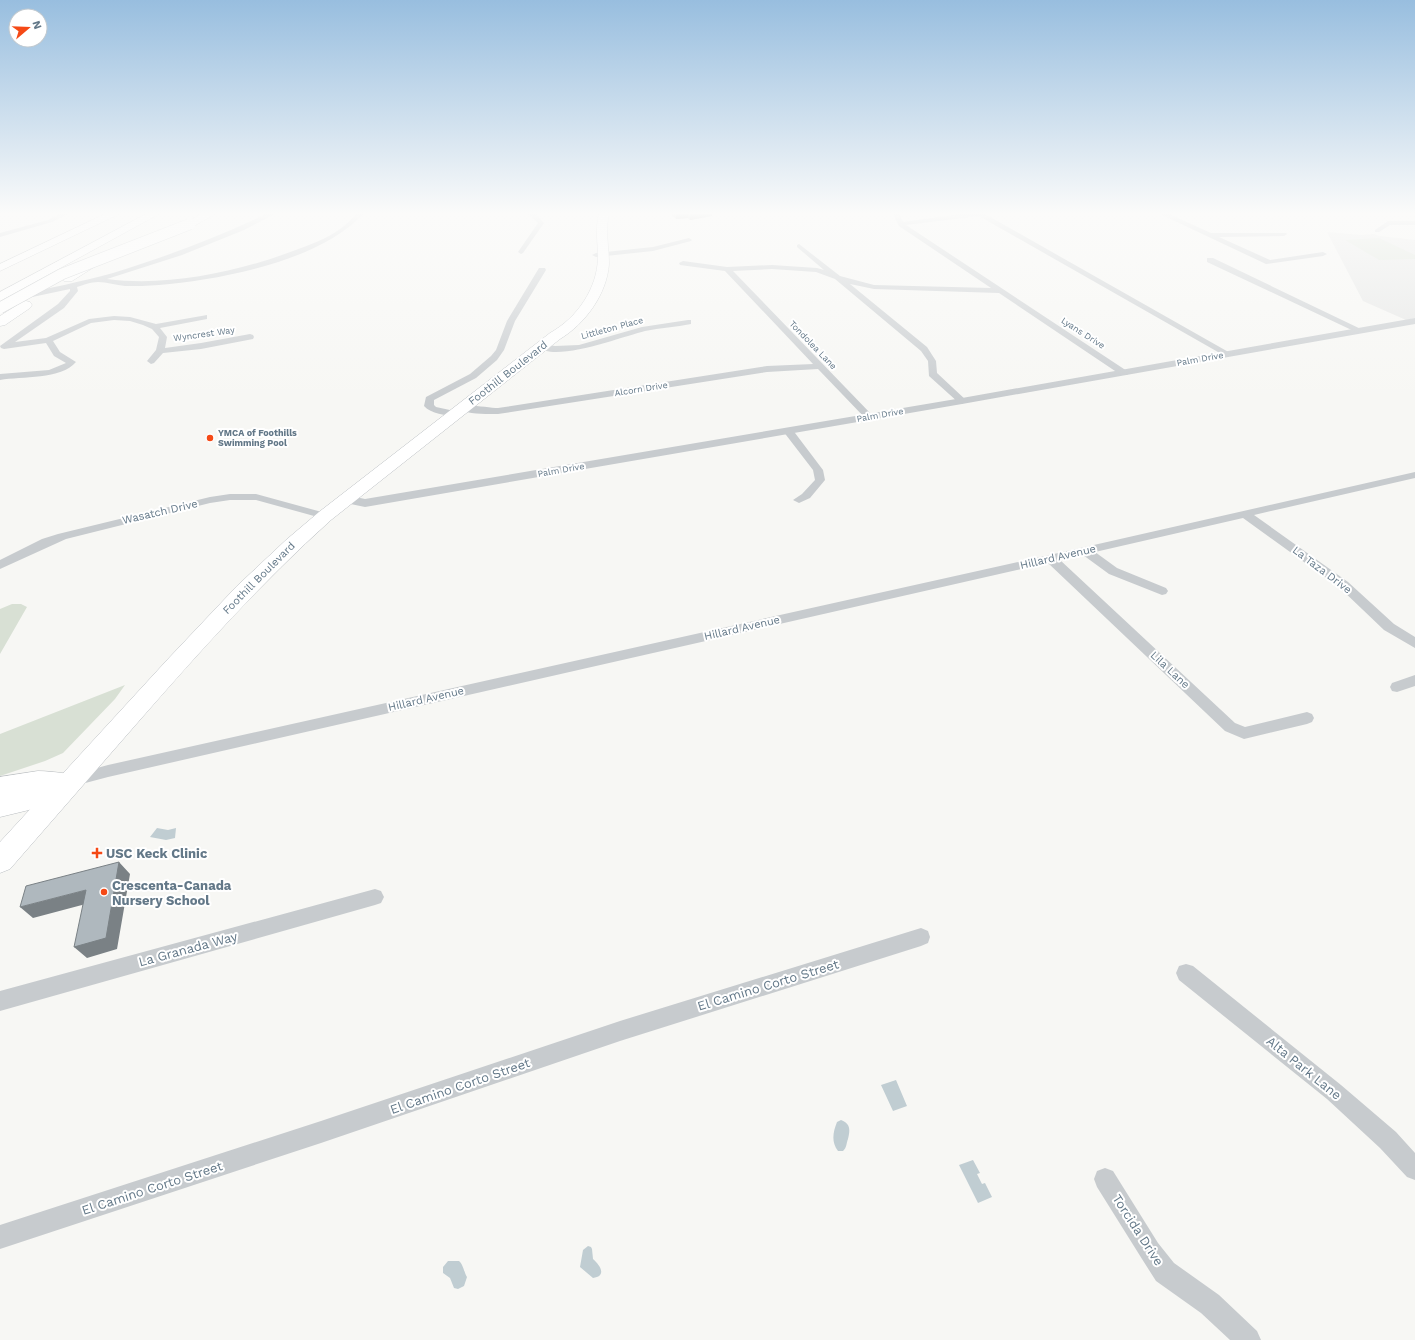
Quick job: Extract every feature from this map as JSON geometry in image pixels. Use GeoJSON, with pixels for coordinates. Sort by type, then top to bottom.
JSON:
{"type":"FeatureCollection","features":[{"type":"Feature","properties":{"kind":"main road"},"geometry":{"type":"LineString","coordinates":[[3,291],[27,277]]}},
{"type":"Feature","properties":{"kind":"main road"},"geometry":{"type":"LineString","coordinates":[[3,291],[33,277]]}},
{"type":"Feature","properties":{"kind":"main road"},"geometry":{"type":"LineString","coordinates":[[0,308],[57,277]]}},
{"type":"Feature","properties":{"kind":"main road"},"geometry":{"type":"LineString","coordinates":[[0,322],[26,305],[70,282],[77,277]]}},
{"type":"Feature","properties":{"kind":"main road","name":"Foothill Boulevard"},"geometry":{"type":"LineString","coordinates":[[0,861],[70,781],[244,591],[325,516],[555,336],[556,330],[578,306],[590,285],[593,277]]}},
{"type":"Feature","properties":{"kind":"main road","name":"Hillard Avenue"},"geometry":{"type":"LineString","coordinates":[[0,787],[38,781],[70,781]]}},
{"type":"Feature","properties":{"kind":"main road","name":"Hillard Avenue"},"geometry":{"type":"LineString","coordinates":[[0,806],[20,802],[70,781]]}},
{"type":"Feature","properties":{"kind":"street"},"geometry":{"type":"LineString","coordinates":[[0,302],[70,282],[97,280],[107,277]]}},
{"type":"Feature","properties":{"kind":"street"},"geometry":{"type":"LineString","coordinates":[[97,280],[118,284],[157,284],[210,277]]}},
{"type":"Feature","properties":{"kind":"street","name":"Alcorn Drive"},"geometry":{"type":"LineString","coordinates":[[538,277],[511,321],[500,350],[494,358],[473,376],[429,399],[429,406],[433,409],[460,411],[498,411],[723,377],[756,370],[819,366]]}},
{"type":"Feature","properties":{"kind":"street","name":"Tondolea Lane"},"geometry":{"type":"LineString","coordinates":[[734,277],[869,417]]}},
{"type":"Feature","properties":{"kind":"street"},"geometry":{"type":"LineString","coordinates":[[835,277],[874,287],[1000,291]]}},
{"type":"Feature","properties":{"kind":"street","name":"Lyans Drive"},"geometry":{"type":"LineString","coordinates":[[978,277],[1124,372]]}},
{"type":"Feature","properties":{"kind":"street"},"geometry":{"type":"LineString","coordinates":[[1090,277],[1228,354]]}},
{"type":"Feature","properties":{"kind":"street"},"geometry":{"type":"LineString","coordinates":[[1245,277],[1361,331]]}},
{"type":"Feature","properties":{"kind":"street"},"geometry":{"type":"LineString","coordinates":[[838,278],[924,349],[932,361],[932,374],[962,401]]}},
{"type":"Feature","properties":{"kind":"street"},"geometry":{"type":"LineString","coordinates":[[3,346],[61,306],[74,291],[74,288],[70,282]]}},
{"type":"Feature","properties":{"kind":"street"},"geometry":{"type":"LineString","coordinates":[[3,346],[48,340],[89,321],[100,319],[130,319],[155,327],[204,317]]}},
{"type":"Feature","properties":{"kind":"street","name":"Palm Drive"},"geometry":{"type":"LineString","coordinates":[[346,499],[365,503],[962,401],[1415,321]]}},
{"type":"Feature","properties":{"kind":"street","name":"Littleton Place"},"geometry":{"type":"LineString","coordinates":[[542,347],[555,350],[569,350],[588,346],[637,330],[688,322]]}},
{"type":"Feature","properties":{"kind":"street"},"geometry":{"type":"LineString","coordinates":[[151,361],[160,351],[163,337],[155,327]]}},
{"type":"Feature","properties":{"kind":"street","name":"Wyncrest Way"},"geometry":{"type":"LineString","coordinates":[[160,351],[202,346],[250,337]]}},
{"type":"Feature","properties":{"kind":"street"},"geometry":{"type":"LineString","coordinates":[[0,377],[48,372],[66,368],[72,362],[57,354],[48,340]]}},
{"type":"Feature","properties":{"kind":"street"},"geometry":{"type":"LineString","coordinates":[[788,431],[818,470],[820,475],[820,480],[806,496],[799,500]]}},
{"type":"Feature","properties":{"kind":"street","name":"Hillard Avenue"},"geometry":{"type":"LineString","coordinates":[[70,781],[108,771],[1051,559],[1415,475]]}},
{"type":"Feature","properties":{"kind":"street","name":"Wasatch Drive"},"geometry":{"type":"LineString","coordinates":[[0,565],[62,536],[210,500],[230,497],[256,498],[325,516]]}},
{"type":"Feature","properties":{"kind":"street","name":"La Taza Drive"},"geometry":{"type":"LineString","coordinates":[[1245,514],[1344,585],[1389,627],[1415,643]]}},
{"type":"Feature","properties":{"kind":"street"},"geometry":{"type":"LineString","coordinates":[[1085,551],[1113,571],[1162,591]]}},
{"type":"Feature","properties":{"kind":"street","name":"Lila Lane"},"geometry":{"type":"LineString","coordinates":[[1051,559],[1230,727],[1244,733],[1307,718]]}},
{"type":"Feature","properties":{"kind":"street"},"geometry":{"type":"LineString","coordinates":[[1397,687],[1415,680]]}},
{"type":"Feature","properties":{"kind":"street","name":"La Granada Way"},"geometry":{"type":"LineString","coordinates":[[0,1001],[375,897]]}},
{"type":"Feature","properties":{"kind":"street","name":"El Camino Corto Street"},"geometry":{"type":"LineString","coordinates":[[0,1237],[314,1135],[620,1031],[921,937]]}},
{"type":"Feature","properties":{"kind":"street","name":"Alta Park Lane"},"geometry":{"type":"LineString","coordinates":[[1186,973],[1334,1092],[1388,1140],[1415,1169]]}},
{"type":"Feature","properties":{"kind":"street","name":"Torcida Drive"},"geometry":{"type":"LineString","coordinates":[[1105,1179],[1150,1251],[1165,1272],[1210,1304],[1248,1340]]}},
{"type":"Feature","properties":{"kind":"shaded area"},"geometry":{"type":"Polygon","coordinates":[[[1350,277],[1415,277],[1415,318],[1406,320],[1363,301],[1350,277]]]}},
{"type":"Feature","properties":{"kind":"shaded area"},"geometry":{"type":"Polygon","coordinates":[[[12,604],[21,604],[27,607],[0,654],[0,609],[12,604]]]}},
{"type":"Feature","properties":{"kind":"shaded area"},"geometry":{"type":"Polygon","coordinates":[[[125,685],[115,699],[63,753],[45,761],[0,776],[0,734],[125,685]]]}},
{"type":"Feature","properties":{"kind":"shaded area"},"geometry":{"type":"Polygon","coordinates":[[[157,828],[168,830],[176,828],[175,838],[166,840],[150,837],[157,828]]]}},
{"type":"Feature","properties":{"kind":"shaded area"},"geometry":{"type":"Polygon","coordinates":[[[896,1080],[907,1106],[893,1111],[881,1085],[896,1080]]]}},
{"type":"Feature","properties":{"kind":"shaded area"},"geometry":{"type":"Polygon","coordinates":[[[841,1120],[847,1123],[849,1133],[845,1148],[843,1151],[838,1151],[834,1144],[834,1129],[837,1122],[841,1120]]]}},
{"type":"Feature","properties":{"kind":"shaded area"},"geometry":{"type":"Polygon","coordinates":[[[973,1160],[980,1173],[977,1174],[982,1184],[985,1183],[992,1197],[978,1203],[959,1165],[973,1160]]]}},
{"type":"Feature","properties":{"kind":"shaded area"},"geometry":{"type":"Polygon","coordinates":[[[588,1246],[591,1247],[593,1259],[601,1270],[598,1277],[593,1278],[580,1267],[583,1250],[588,1246]]]}},
{"type":"Feature","properties":{"kind":"shaded area"},"geometry":{"type":"Polygon","coordinates":[[[448,1261],[459,1261],[462,1264],[467,1277],[464,1286],[458,1289],[454,1288],[450,1278],[443,1273],[443,1267],[448,1261]]]}},
{"type":"Feature","properties":{"kind":"building"},"geometry":{"type":"Polygon","coordinates":[[[119,862],[106,938],[74,947],[86,890],[20,907],[26,886],[119,862]]]}},
{"type":"Feature","properties":{"kind":"place","name":"YMCA of Foothills Swimming Pool"},"geometry":{"type":"Point","coordinates":[210,438]}},
{"type":"Feature","properties":{"kind":"place","name":"USC Keck Clinic"},"geometry":{"type":"Point","coordinates":[97,853]}},
{"type":"Feature","properties":{"kind":"place","name":"Crescenta-Canada Nursery School"},"geometry":{"type":"Point","coordinates":[104,892]}}]}
